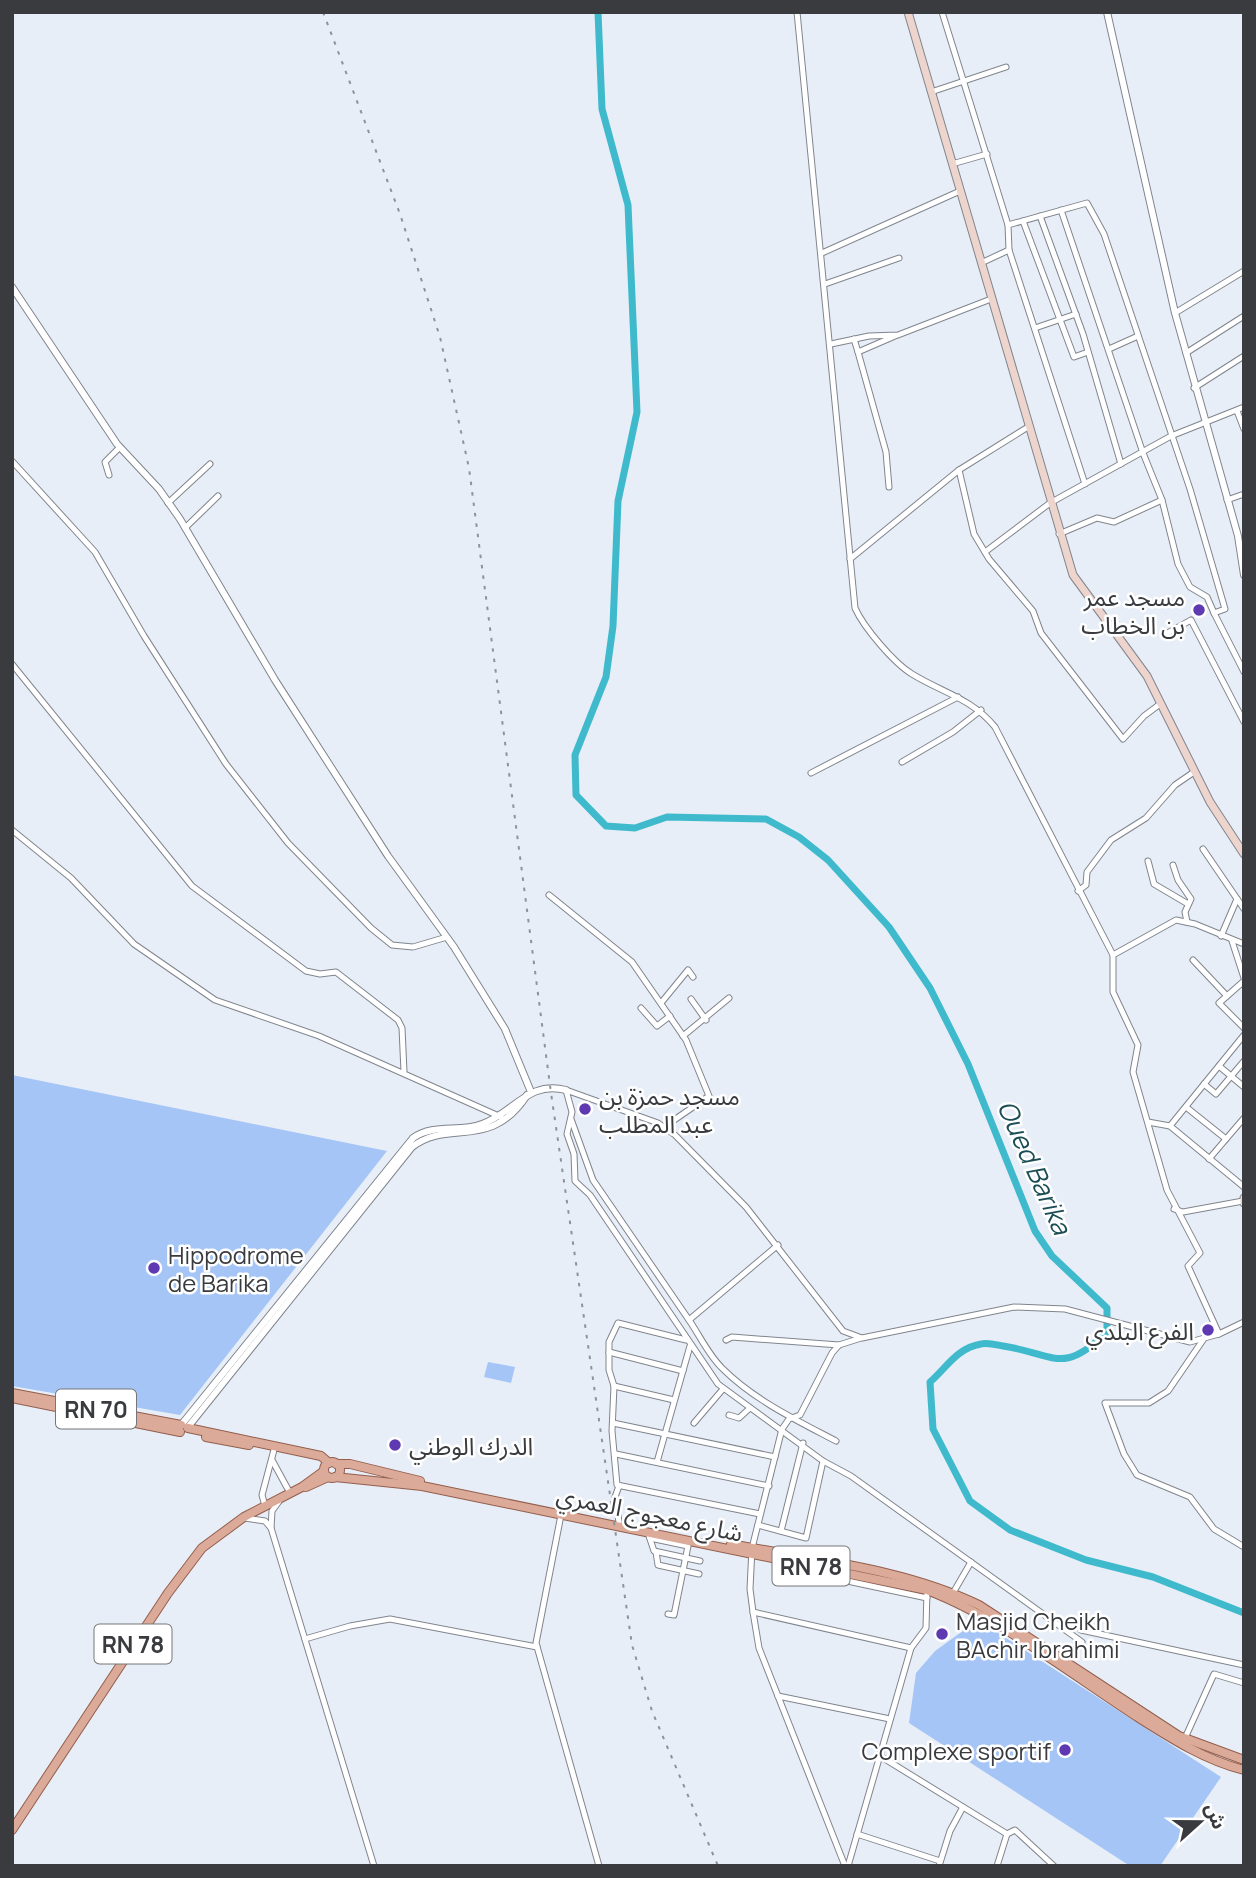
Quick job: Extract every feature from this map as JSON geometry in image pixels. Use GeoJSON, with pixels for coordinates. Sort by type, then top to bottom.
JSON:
{"type":"FeatureCollection","features":[{"type":"Feature","properties":{"kind":"main road"},"geometry":{"type":"LineString","coordinates":[[908,12],[1059,534],[1078,586],[1132,655],[1194,772],[1244,854]]}},
{"type":"Feature","properties":{"kind":"main road","name":"RN 70"},"geometry":{"type":"LineString","coordinates":[[12,1393],[321,1456],[329,1470]]}},
{"type":"Feature","properties":{"kind":"main road","name":"RN 70"},"geometry":{"type":"LineString","coordinates":[[12,1398],[184,1428]]}},
{"type":"Feature","properties":{"kind":"main road","name":"RN 70"},"geometry":{"type":"LineString","coordinates":[[274,1448],[299,1456]]}},
{"type":"Feature","properties":{"kind":"main road","name":"RN 78"},"geometry":{"type":"LineString","coordinates":[[12,1830],[168,1593],[202,1548],[244,1517],[329,1470],[299,1456]]}},
{"type":"Feature","properties":{"kind":"main road","name":"شارع معجوج العمري"},"geometry":{"type":"LineString","coordinates":[[329,1470],[350,1464],[752,1551],[927,1594],[973,1610],[1178,1743],[1220,1763],[1244,1770]]}},
{"type":"Feature","properties":{"kind":"main road","name":"شارع معجوج العمري"},"geometry":{"type":"LineString","coordinates":[[329,1470],[422,1486],[649,1535],[888,1575],[953,1593],[979,1605],[1185,1738],[1244,1760]]}},
{"type":"Feature","properties":{"kind":"street"},"geometry":{"type":"LineString","coordinates":[[797,12],[855,608],[862,622],[910,673],[981,710],[1007,747],[1078,891],[1113,955],[1113,992],[1138,1045],[1133,1072],[1174,1209],[1200,1253],[1188,1266],[1219,1334]]}},
{"type":"Feature","properties":{"kind":"street"},"geometry":{"type":"LineString","coordinates":[[942,12],[1008,225],[1009,250],[1085,484]]}},
{"type":"Feature","properties":{"kind":"street"},"geometry":{"type":"LineString","coordinates":[[1107,12],[1175,313],[1194,388],[1238,536],[1244,575]]}},
{"type":"Feature","properties":{"kind":"street"},"geometry":{"type":"LineString","coordinates":[[931,92],[1006,67]]}},
{"type":"Feature","properties":{"kind":"street"},"geometry":{"type":"LineString","coordinates":[[952,164],[987,154]]}},
{"type":"Feature","properties":{"kind":"street"},"geometry":{"type":"LineString","coordinates":[[822,253],[960,191]]}},
{"type":"Feature","properties":{"kind":"street"},"geometry":{"type":"LineString","coordinates":[[1008,225],[1087,203],[1104,234],[1225,609],[1214,614]]}},
{"type":"Feature","properties":{"kind":"street"},"geometry":{"type":"LineString","coordinates":[[1061,210],[1143,453],[1163,500],[1178,564],[1190,587],[1207,597],[1244,672]]}},
{"type":"Feature","properties":{"kind":"street"},"geometry":{"type":"LineString","coordinates":[[1040,216],[1076,314],[1121,464]]}},
{"type":"Feature","properties":{"kind":"street"},"geometry":{"type":"LineString","coordinates":[[1023,221],[1074,356],[1088,352]]}},
{"type":"Feature","properties":{"kind":"street"},"geometry":{"type":"LineString","coordinates":[[981,263],[1009,250]]}},
{"type":"Feature","properties":{"kind":"street"},"geometry":{"type":"LineString","coordinates":[[825,284],[899,258]]}},
{"type":"Feature","properties":{"kind":"street"},"geometry":{"type":"LineString","coordinates":[[1175,313],[1244,271]]}},
{"type":"Feature","properties":{"kind":"street"},"geometry":{"type":"LineString","coordinates":[[12,287],[120,447],[168,503],[185,528],[275,680],[388,856],[447,937],[505,1029],[529,1093]]}},
{"type":"Feature","properties":{"kind":"street"},"geometry":{"type":"LineString","coordinates":[[858,352],[991,299]]}},
{"type":"Feature","properties":{"kind":"street"},"geometry":{"type":"LineString","coordinates":[[1035,328],[1076,314]]}},
{"type":"Feature","properties":{"kind":"street"},"geometry":{"type":"LineString","coordinates":[[1186,354],[1244,316]]}},
{"type":"Feature","properties":{"kind":"street"},"geometry":{"type":"LineString","coordinates":[[831,344],[869,336],[898,335]]}},
{"type":"Feature","properties":{"kind":"street"},"geometry":{"type":"LineString","coordinates":[[869,336],[872,346]]}},
{"type":"Feature","properties":{"kind":"street"},"geometry":{"type":"LineString","coordinates":[[1109,349],[1138,336]]}},
{"type":"Feature","properties":{"kind":"street"},"geometry":{"type":"LineString","coordinates":[[854,339],[886,452],[889,487]]}},
{"type":"Feature","properties":{"kind":"street"},"geometry":{"type":"LineString","coordinates":[[1194,388],[1244,356]]}},
{"type":"Feature","properties":{"kind":"street"},"geometry":{"type":"LineString","coordinates":[[985,552],[1050,503],[1171,436],[1244,407]]}},
{"type":"Feature","properties":{"kind":"street"},"geometry":{"type":"LineString","coordinates":[[1237,411],[1244,429]]}},
{"type":"Feature","properties":{"kind":"street"},"geometry":{"type":"LineString","coordinates":[[850,559],[959,470],[1028,427]]}},
{"type":"Feature","properties":{"kind":"street"},"geometry":{"type":"LineString","coordinates":[[108,475],[105,462],[120,447]]}},
{"type":"Feature","properties":{"kind":"street"},"geometry":{"type":"LineString","coordinates":[[12,461],[104,564],[144,636],[226,764],[288,843],[371,928],[392,945],[412,947],[447,937]]}},
{"type":"Feature","properties":{"kind":"street"},"geometry":{"type":"LineString","coordinates":[[168,503],[210,464]]}},
{"type":"Feature","properties":{"kind":"street"},"geometry":{"type":"LineString","coordinates":[[959,470],[974,534],[985,552],[1033,611],[1041,633],[1123,739],[1144,716],[1160,704]]}},
{"type":"Feature","properties":{"kind":"street"},"geometry":{"type":"LineString","coordinates":[[1227,500],[1244,494]]}},
{"type":"Feature","properties":{"kind":"street"},"geometry":{"type":"LineString","coordinates":[[185,528],[218,496]]}},
{"type":"Feature","properties":{"kind":"street"},"geometry":{"type":"LineString","coordinates":[[1059,534],[1097,518],[1114,522],[1163,500]]}},
{"type":"Feature","properties":{"kind":"street"},"geometry":{"type":"LineString","coordinates":[[1164,635],[1191,620],[1244,722]]}},
{"type":"Feature","properties":{"kind":"street"},"geometry":{"type":"LineString","coordinates":[[12,664],[192,886],[306,971],[314,974],[336,972],[398,1020],[402,1028],[404,1072]]}},
{"type":"Feature","properties":{"kind":"street"},"geometry":{"type":"LineString","coordinates":[[811,773],[958,698]]}},
{"type":"Feature","properties":{"kind":"street"},"geometry":{"type":"LineString","coordinates":[[902,762],[953,732],[981,710]]}},
{"type":"Feature","properties":{"kind":"street"},"geometry":{"type":"LineString","coordinates":[[1078,891],[1086,886],[1087,872],[1111,841],[1146,818],[1175,785],[1194,772]]}},
{"type":"Feature","properties":{"kind":"street"},"geometry":{"type":"LineString","coordinates":[[12,830],[71,878],[134,944],[215,1000],[286,1023],[404,1072],[501,1117]]}},
{"type":"Feature","properties":{"kind":"street"},"geometry":{"type":"LineString","coordinates":[[1203,849],[1244,909]]}},
{"type":"Feature","properties":{"kind":"street"},"geometry":{"type":"LineString","coordinates":[[1148,861],[1154,884],[1188,904]]}},
{"type":"Feature","properties":{"kind":"street"},"geometry":{"type":"LineString","coordinates":[[1173,865],[1178,880],[1191,899],[1185,912],[1187,922]]}},
{"type":"Feature","properties":{"kind":"street"},"geometry":{"type":"LineString","coordinates":[[549,895],[632,962],[684,1036],[709,1096],[664,1128]]}},
{"type":"Feature","properties":{"kind":"street"},"geometry":{"type":"LineString","coordinates":[[1221,936],[1237,899]]}},
{"type":"Feature","properties":{"kind":"street"},"geometry":{"type":"LineString","coordinates":[[1113,955],[1176,920],[1244,944]]}},
{"type":"Feature","properties":{"kind":"street"},"geometry":{"type":"LineString","coordinates":[[1231,941],[1244,979],[1219,1003],[1244,1028]]}},
{"type":"Feature","properties":{"kind":"street"},"geometry":{"type":"LineString","coordinates":[[1193,960],[1227,996]]}},
{"type":"Feature","properties":{"kind":"street"},"geometry":{"type":"LineString","coordinates":[[661,1003],[688,970],[693,977]]}},
{"type":"Feature","properties":{"kind":"street"},"geometry":{"type":"LineString","coordinates":[[684,1036],[729,998]]}},
{"type":"Feature","properties":{"kind":"street"},"geometry":{"type":"LineString","coordinates":[[691,999],[706,1020]]}},
{"type":"Feature","properties":{"kind":"street"},"geometry":{"type":"LineString","coordinates":[[641,1008],[657,1026],[670,1016]]}},
{"type":"Feature","properties":{"kind":"street"},"geometry":{"type":"LineString","coordinates":[[1170,1126],[1244,1035]]}},
{"type":"Feature","properties":{"kind":"street"},"geometry":{"type":"LineString","coordinates":[[1204,1084],[1216,1094],[1244,1061]]}},
{"type":"Feature","properties":{"kind":"street"},"geometry":{"type":"LineString","coordinates":[[1219,1066],[1244,1087]]}},
{"type":"Feature","properties":{"kind":"street"},"geometry":{"type":"LineString","coordinates":[[184,1428],[409,1142],[427,1131],[477,1126],[501,1117],[529,1093],[548,1088],[566,1090],[614,1104],[664,1128],[705,1164],[778,1245],[844,1331],[862,1338]]}},
{"type":"Feature","properties":{"kind":"street"},"geometry":{"type":"LineString","coordinates":[[566,1090],[572,1112],[567,1134],[573,1154],[576,1181],[590,1195],[688,1343],[723,1389],[803,1443],[823,1461],[851,1476],[1082,1642]]}},
{"type":"Feature","properties":{"kind":"street"},"geometry":{"type":"LineString","coordinates":[[1186,1107],[1226,1139]]}},
{"type":"Feature","properties":{"kind":"street"},"geometry":{"type":"LineString","coordinates":[[570,1118],[593,1180],[720,1367],[791,1419],[836,1441]]}},
{"type":"Feature","properties":{"kind":"street"},"geometry":{"type":"LineString","coordinates":[[1209,1159],[1244,1118]]}},
{"type":"Feature","properties":{"kind":"street"},"geometry":{"type":"LineString","coordinates":[[1148,1122],[1170,1126],[1244,1187]]}},
{"type":"Feature","properties":{"kind":"street"},"geometry":{"type":"LineString","coordinates":[[1174,1209],[1183,1212],[1244,1200]]}},
{"type":"Feature","properties":{"kind":"street"},"geometry":{"type":"LineString","coordinates":[[689,1320],[778,1245]]}},
{"type":"Feature","properties":{"kind":"street"},"geometry":{"type":"LineString","coordinates":[[726,1340],[732,1337],[839,1345],[1014,1307],[1065,1309],[1190,1342],[1203,1340],[1244,1322]]}},
{"type":"Feature","properties":{"kind":"street"},"geometry":{"type":"LineString","coordinates":[[619,1522],[615,1497],[619,1486],[609,1342],[618,1323],[688,1343]]}},
{"type":"Feature","properties":{"kind":"street"},"geometry":{"type":"LineString","coordinates":[[1203,1340],[1168,1391],[1149,1403],[1105,1403],[1124,1454],[1137,1475],[1190,1497],[1214,1529],[1244,1547]]}},
{"type":"Feature","properties":{"kind":"street"},"geometry":{"type":"LineString","coordinates":[[657,1462],[663,1433],[683,1371],[688,1343]]}},
{"type":"Feature","properties":{"kind":"street"},"geometry":{"type":"LineString","coordinates":[[839,1345],[800,1415],[791,1419],[782,1429],[752,1551],[750,1589],[759,1648],[847,1866]]}},
{"type":"Feature","properties":{"kind":"street"},"geometry":{"type":"LineString","coordinates":[[609,1352],[683,1371]]}},
{"type":"Feature","properties":{"kind":"street"},"geometry":{"type":"LineString","coordinates":[[614,1386],[674,1400]]}},
{"type":"Feature","properties":{"kind":"street"},"geometry":{"type":"LineString","coordinates":[[694,1423],[723,1389]]}},
{"type":"Feature","properties":{"kind":"street"},"geometry":{"type":"LineString","coordinates":[[729,1415],[739,1418],[750,1408]]}},
{"type":"Feature","properties":{"kind":"street"},"geometry":{"type":"LineString","coordinates":[[613,1423],[775,1457]]}},
{"type":"Feature","properties":{"kind":"street"},"geometry":{"type":"LineString","coordinates":[[781,1531],[803,1443]]}},
{"type":"Feature","properties":{"kind":"street"},"geometry":{"type":"LineString","coordinates":[[265,1506],[262,1495],[274,1448]]}},
{"type":"Feature","properties":{"kind":"street"},"geometry":{"type":"LineString","coordinates":[[616,1454],[769,1486]]}},
{"type":"Feature","properties":{"kind":"street"},"geometry":{"type":"LineString","coordinates":[[272,1460],[286,1496],[272,1511],[271,1528],[374,1866]]}},
{"type":"Feature","properties":{"kind":"street"},"geometry":{"type":"LineString","coordinates":[[758,1525],[806,1538],[823,1461]]}},
{"type":"Feature","properties":{"kind":"street"},"geometry":{"type":"LineString","coordinates":[[619,1486],[760,1514]]}},
{"type":"Feature","properties":{"kind":"street"},"geometry":{"type":"LineString","coordinates":[[561,1515],[542,1601],[537,1647],[599,1866]]}},
{"type":"Feature","properties":{"kind":"street"},"geometry":{"type":"LineString","coordinates":[[244,1517],[265,1521],[271,1528]]}},
{"type":"Feature","properties":{"kind":"street"},"geometry":{"type":"LineString","coordinates":[[649,1535],[659,1565],[699,1574]]}},
{"type":"Feature","properties":{"kind":"street"},"geometry":{"type":"LineString","coordinates":[[649,1535],[688,1546],[674,1615],[667,1614]]}},
{"type":"Feature","properties":{"kind":"street"},"geometry":{"type":"LineString","coordinates":[[656,1552],[700,1561]]}},
{"type":"Feature","properties":{"kind":"street"},"geometry":{"type":"LineString","coordinates":[[953,1593],[971,1562]]}},
{"type":"Feature","properties":{"kind":"street"},"geometry":{"type":"LineString","coordinates":[[847,1866],[911,1648],[926,1628],[927,1594]]}},
{"type":"Feature","properties":{"kind":"street"},"geometry":{"type":"LineString","coordinates":[[754,1612],[911,1648]]}},
{"type":"Feature","properties":{"kind":"street"},"geometry":{"type":"LineString","coordinates":[[305,1639],[350,1626],[390,1619],[537,1647]]}},
{"type":"Feature","properties":{"kind":"street"},"geometry":{"type":"LineString","coordinates":[[1081,1630],[1244,1665]]}},
{"type":"Feature","properties":{"kind":"street"},"geometry":{"type":"LineString","coordinates":[[1185,1738],[1214,1674],[1244,1683]]}},
{"type":"Feature","properties":{"kind":"street"},"geometry":{"type":"LineString","coordinates":[[778,1696],[890,1719]]}},
{"type":"Feature","properties":{"kind":"street"},"geometry":{"type":"LineString","coordinates":[[880,1756],[1007,1834]]}},
{"type":"Feature","properties":{"kind":"street"},"geometry":{"type":"LineString","coordinates":[[857,1834],[940,1863],[950,1831],[963,1807]]}},
{"type":"Feature","properties":{"kind":"street"},"geometry":{"type":"LineString","coordinates":[[997,1866],[1007,1834],[1014,1830],[1054,1866]]}},
{"type":"Feature","properties":{"kind":"shaded area","name":"Hippodrome de Barika"},"geometry":{"type":"Polygon","coordinates":[[[12,1075],[387,1151],[180,1415],[12,1386],[12,1075]]]}},
{"type":"Feature","properties":{"kind":"shaded area"},"geometry":{"type":"Polygon","coordinates":[[[488,1362],[515,1367],[511,1383],[484,1377],[488,1362]]]}},
{"type":"Feature","properties":{"kind":"shaded area","name":"Complexe sportif"},"geometry":{"type":"Polygon","coordinates":[[[978,1620],[1221,1777],[1160,1866],[1130,1866],[909,1723],[916,1673],[935,1651],[978,1620]]]}},
{"type":"Feature","properties":{"kind":"waterway","name":"Oued Barika"},"geometry":{"type":"LineString","coordinates":[[598,12],[602,109],[628,205],[637,412],[618,501],[613,626],[606,677],[575,755],[576,795],[606,826],[635,828],[667,817],[766,819],[799,837],[828,860],[889,927],[930,988],[968,1064],[1035,1231],[1052,1256],[1107,1308],[1107,1332],[1079,1354],[1068,1358],[1047,1357],[984,1343],[959,1354],[930,1382],[933,1429],[970,1501],[1010,1530],[1086,1560],[1153,1577],[1244,1613]]}},
{"type":"Feature","properties":{"kind":"railway"},"geometry":{"type":"LineString","coordinates":[[323,12],[400,214],[440,337],[469,468],[551,1093],[632,1645],[652,1711],[718,1866]]}},
{"type":"Feature","properties":{"kind":"place","name":"مسجد عمر بن الخطاب"},"geometry":{"type":"Point","coordinates":[1199,610]}},
{"type":"Feature","properties":{"kind":"place","name":"مسجد حمزة بن عبد المطلب"},"geometry":{"type":"Point","coordinates":[585,1109]}},
{"type":"Feature","properties":{"kind":"place","name":"Hippodrome de Barika"},"geometry":{"type":"Point","coordinates":[154,1268]}},
{"type":"Feature","properties":{"kind":"place","name":"الفرع البلدي"},"geometry":{"type":"Point","coordinates":[1208,1330]}},
{"type":"Feature","properties":{"kind":"place","name":"الدرك الوطني"},"geometry":{"type":"Point","coordinates":[395,1445]}},
{"type":"Feature","properties":{"kind":"place","name":"Masjid Cheikh BAchir Ibrahimi"},"geometry":{"type":"Point","coordinates":[942,1634]}},
{"type":"Feature","properties":{"kind":"place","name":"Complexe sportif"},"geometry":{"type":"Point","coordinates":[1065,1750]}}]}
